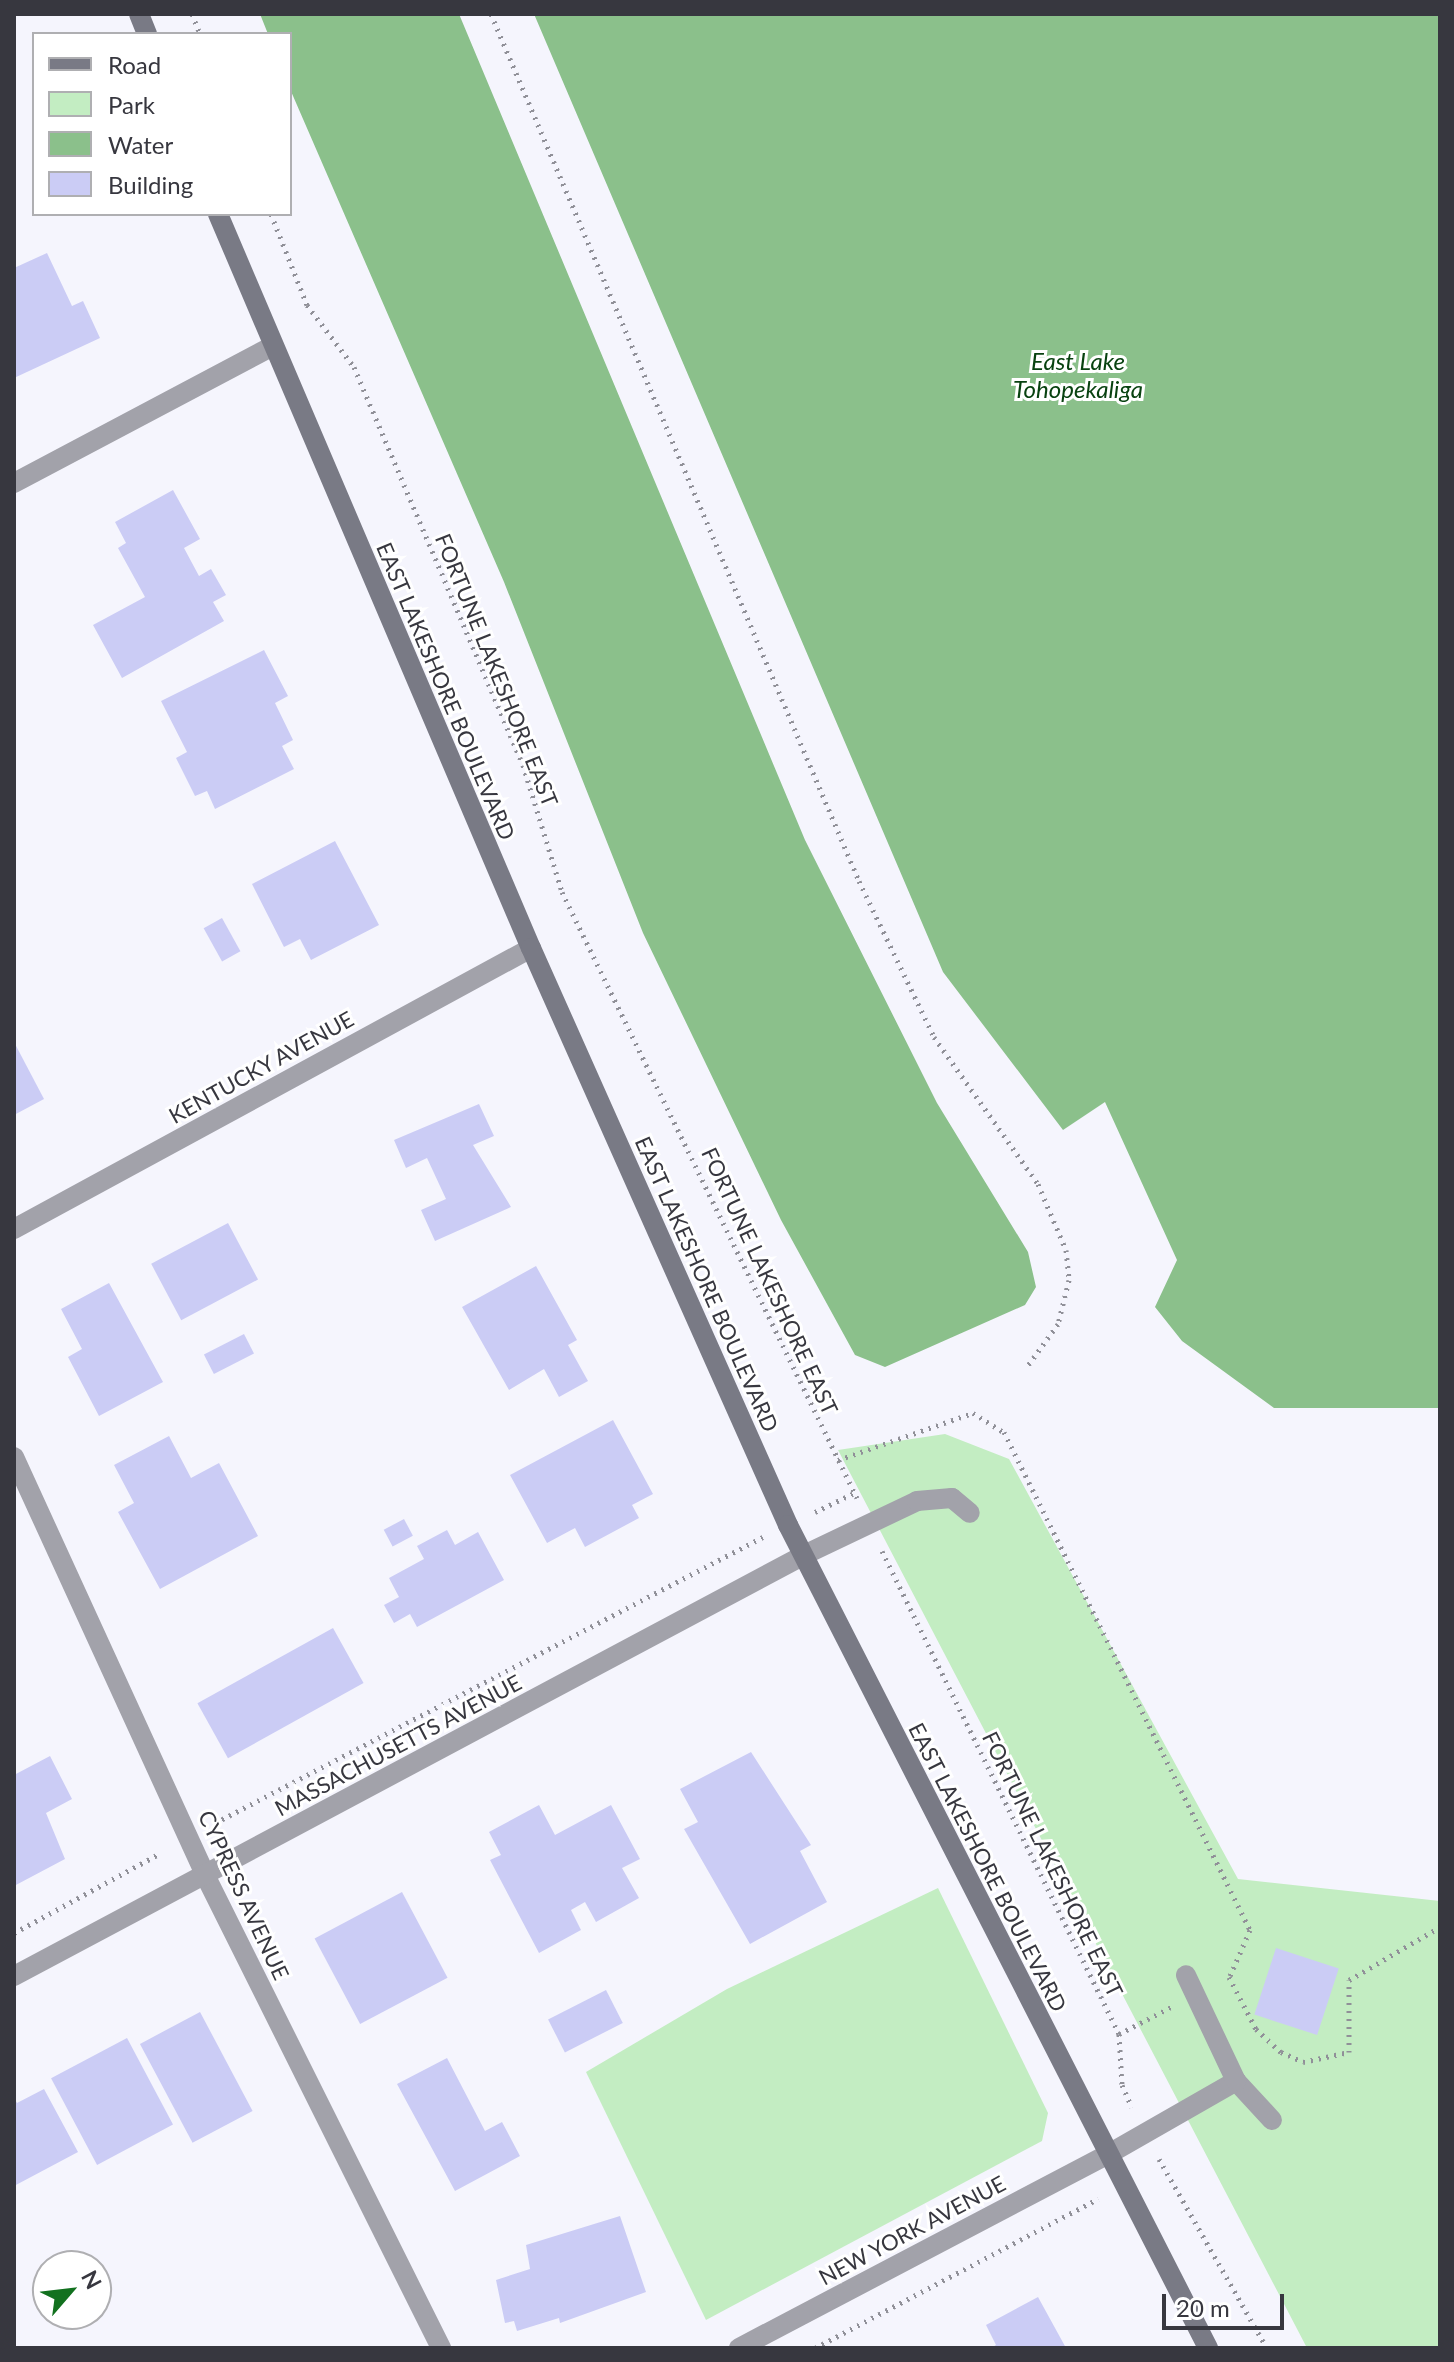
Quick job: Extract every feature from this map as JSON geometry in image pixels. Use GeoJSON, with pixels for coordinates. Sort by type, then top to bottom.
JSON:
{"type":"FeatureCollection","features":[{"type":"Feature","properties":{"kind":"street","name":"EAST LAKESHORE BOULEVARD"},"geometry":{"type":"LineString","coordinates":[[219,216],[271,347],[531,948],[788,1525],[1122,2186],[1208,2348]]}},
{"type":"Feature","properties":{"kind":"street"},"geometry":{"type":"LineString","coordinates":[[14,483],[271,347]]}},
{"type":"Feature","properties":{"kind":"street","name":"KENTUCKY AVENUE"},"geometry":{"type":"LineString","coordinates":[[14,1229],[531,948]]}},
{"type":"Feature","properties":{"kind":"street","name":"CYPRESS AVENUE"},"geometry":{"type":"LineString","coordinates":[[14,1457],[205,1875],[441,2348]]}},
{"type":"Feature","properties":{"kind":"street","name":"MASSACHUSETTS AVENUE"},"geometry":{"type":"LineString","coordinates":[[14,1976],[804,1555],[868,1524],[917,1501],[952,1498],[970,1513]]}},
{"type":"Feature","properties":{"kind":"street"},"geometry":{"type":"LineString","coordinates":[[1186,1975],[1236,2081],[1272,2120]]}},
{"type":"Feature","properties":{"kind":"street","name":"NEW YORK AVENUE"},"geometry":{"type":"LineString","coordinates":[[739,2348],[1107,2155],[1236,2081]]}},
{"type":"Feature","properties":{"kind":"path"},"geometry":{"type":"LineString","coordinates":[[491,14],[859,881],[958,1075],[999,1126],[1038,1184],[1066,1250],[1069,1280],[1058,1324],[1026,1368]]}},
{"type":"Feature","properties":{"kind":"path","name":"FORTUNE LAKESHORE EAST"},"geometry":{"type":"LineString","coordinates":[[272,216],[307,305],[354,367],[523,765],[562,892],[1119,2034],[1122,2085],[1144,2133],[1267,2348]]}},
{"type":"Feature","properties":{"kind":"path"},"geometry":{"type":"LineString","coordinates":[[838,1460],[973,1413],[1004,1432],[1250,1930],[1230,1976],[1119,2034]]}},
{"type":"Feature","properties":{"kind":"path"},"geometry":{"type":"LineString","coordinates":[[14,1933],[188,1838],[854,1493]]}},
{"type":"Feature","properties":{"kind":"path"},"geometry":{"type":"LineString","coordinates":[[1230,1976],[1256,2029],[1281,2052],[1303,2062],[1349,2052],[1349,1980],[1440,1927]]}},
{"type":"Feature","properties":{"kind":"path"},"geometry":{"type":"LineString","coordinates":[[815,2348],[1163,2166]]}},
{"type":"Feature","properties":{"kind":"green space"},"geometry":{"type":"Polygon","coordinates":[[[945,1434],[1009,1459],[1238,1879],[1440,1901],[1440,2348],[1307,2348],[838,1450],[945,1434]]]}},
{"type":"Feature","properties":{"kind":"green space"},"geometry":{"type":"Polygon","coordinates":[[[938,1888],[1048,2113],[1042,2141],[706,2320],[586,2072],[727,1989],[938,1888]]]}},
{"type":"Feature","properties":{"kind":"water"},"geometry":{"type":"Polygon","coordinates":[[[260,14],[459,14],[805,840],[937,1103],[1028,1252],[1036,1287],[1025,1305],[885,1367],[855,1355],[781,1220],[643,933],[504,582],[292,94],[292,32],[267,32],[260,14]]]}},
{"type":"Feature","properties":{"kind":"water","name":"East Lake Tohopekaliga"},"geometry":{"type":"Polygon","coordinates":[[[534,14],[1440,14],[1440,1408],[1274,1408],[1182,1341],[1155,1307],[1177,1260],[1105,1102],[1063,1130],[943,972],[534,14]]]}},
{"type":"Feature","properties":{"kind":"building"},"geometry":{"type":"Polygon","coordinates":[[[47,253],[72,306],[83,301],[100,338],[14,378],[14,268],[47,253]]]}},
{"type":"Feature","properties":{"kind":"building"},"geometry":{"type":"Polygon","coordinates":[[[173,490],[200,539],[184,548],[199,576],[211,569],[226,595],[213,602],[224,621],[122,678],[93,625],[145,597],[118,548],[126,543],[115,522],[173,490]]]}},
{"type":"Feature","properties":{"kind":"building"},"geometry":{"type":"Polygon","coordinates":[[[264,650],[288,696],[275,703],[293,740],[282,746],[294,769],[215,809],[207,791],[195,796],[176,758],[187,752],[161,701],[264,650]]]}},
{"type":"Feature","properties":{"kind":"building"},"geometry":{"type":"Polygon","coordinates":[[[335,841],[379,925],[311,960],[300,939],[284,947],[252,884],[335,841]]]}},
{"type":"Feature","properties":{"kind":"building"},"geometry":{"type":"Polygon","coordinates":[[[222,918],[240,951],[222,961],[204,928],[222,918]]]}},
{"type":"Feature","properties":{"kind":"building"},"geometry":{"type":"Polygon","coordinates":[[[14,1042],[44,1099],[14,1115],[14,1042]]]}},
{"type":"Feature","properties":{"kind":"building"},"geometry":{"type":"Polygon","coordinates":[[[479,1104],[494,1136],[473,1145],[511,1207],[435,1241],[421,1210],[446,1199],[427,1158],[406,1168],[394,1140],[479,1104]]]}},
{"type":"Feature","properties":{"kind":"building"},"geometry":{"type":"Polygon","coordinates":[[[228,1223],[258,1280],[181,1320],[151,1264],[228,1223]]]}},
{"type":"Feature","properties":{"kind":"building"},"geometry":{"type":"Polygon","coordinates":[[[536,1266],[577,1340],[568,1345],[588,1381],[559,1397],[544,1369],[509,1390],[462,1307],[536,1266]]]}},
{"type":"Feature","properties":{"kind":"building"},"geometry":{"type":"Polygon","coordinates":[[[109,1283],[163,1382],[99,1416],[68,1357],[82,1349],[61,1309],[109,1283]]]}},
{"type":"Feature","properties":{"kind":"building"},"geometry":{"type":"Polygon","coordinates":[[[244,1334],[254,1354],[214,1374],[204,1354],[244,1334]]]}},
{"type":"Feature","properties":{"kind":"building"},"geometry":{"type":"Polygon","coordinates":[[[613,1420],[653,1494],[632,1505],[639,1518],[585,1547],[575,1528],[547,1543],[510,1475],[613,1420]]]}},
{"type":"Feature","properties":{"kind":"building"},"geometry":{"type":"Polygon","coordinates":[[[169,1436],[191,1478],[219,1463],[258,1536],[160,1589],[118,1512],[134,1503],[114,1465],[169,1436]]]}},
{"type":"Feature","properties":{"kind":"building"},"geometry":{"type":"Polygon","coordinates":[[[404,1519],[413,1536],[393,1547],[384,1530],[404,1519]]]}},
{"type":"Feature","properties":{"kind":"building"},"geometry":{"type":"Polygon","coordinates":[[[447,1530],[455,1545],[478,1532],[504,1580],[417,1627],[410,1614],[394,1623],[384,1605],[399,1597],[389,1578],[424,1559],[417,1546],[447,1530]]]}},
{"type":"Feature","properties":{"kind":"building"},"geometry":{"type":"Polygon","coordinates":[[[333,1628],[364,1683],[228,1758],[197,1703],[333,1628]]]}},
{"type":"Feature","properties":{"kind":"building"},"geometry":{"type":"Polygon","coordinates":[[[751,1752],[811,1845],[800,1851],[827,1902],[750,1944],[684,1829],[698,1822],[680,1789],[751,1752]]]}},
{"type":"Feature","properties":{"kind":"building"},"geometry":{"type":"Polygon","coordinates":[[[50,1756],[72,1799],[46,1813],[65,1859],[14,1886],[14,1775],[50,1756]]]}},
{"type":"Feature","properties":{"kind":"building"},"geometry":{"type":"Polygon","coordinates":[[[539,1805],[555,1835],[611,1805],[640,1859],[622,1868],[639,1898],[596,1922],[585,1902],[571,1910],[581,1930],[539,1953],[490,1860],[501,1855],[489,1832],[539,1805]]]}},
{"type":"Feature","properties":{"kind":"building"},"geometry":{"type":"Polygon","coordinates":[[[402,1892],[448,1978],[360,2024],[315,1938],[402,1892]]]}},
{"type":"Feature","properties":{"kind":"building"},"geometry":{"type":"Polygon","coordinates":[[[1276,1948],[1339,1968],[1317,2035],[1254,2015],[1276,1948]]]}},
{"type":"Feature","properties":{"kind":"building"},"geometry":{"type":"Polygon","coordinates":[[[606,1990],[623,2023],[565,2052],[548,2020],[606,1990]]]}},
{"type":"Feature","properties":{"kind":"building"},"geometry":{"type":"Polygon","coordinates":[[[200,2012],[253,2111],[193,2143],[140,2044],[200,2012]]]}},
{"type":"Feature","properties":{"kind":"building"},"geometry":{"type":"Polygon","coordinates":[[[127,2038],[173,2125],[97,2165],[51,2078],[127,2038]]]}},
{"type":"Feature","properties":{"kind":"building"},"geometry":{"type":"Polygon","coordinates":[[[447,2058],[485,2131],[502,2122],[520,2156],[455,2191],[397,2084],[447,2058]]]}},
{"type":"Feature","properties":{"kind":"building"},"geometry":{"type":"Polygon","coordinates":[[[44,2089],[78,2152],[14,2186],[14,2098],[17,2103],[44,2089]]]}},
{"type":"Feature","properties":{"kind":"building"},"geometry":{"type":"Polygon","coordinates":[[[620,2216],[646,2292],[560,2323],[559,2318],[517,2331],[514,2321],[505,2323],[496,2280],[530,2269],[526,2245],[620,2216]]]}},
{"type":"Feature","properties":{"kind":"building"},"geometry":{"type":"Polygon","coordinates":[[[1038,2297],[1066,2348],[991,2348],[996,2345],[986,2325],[1038,2297]]]}}]}
